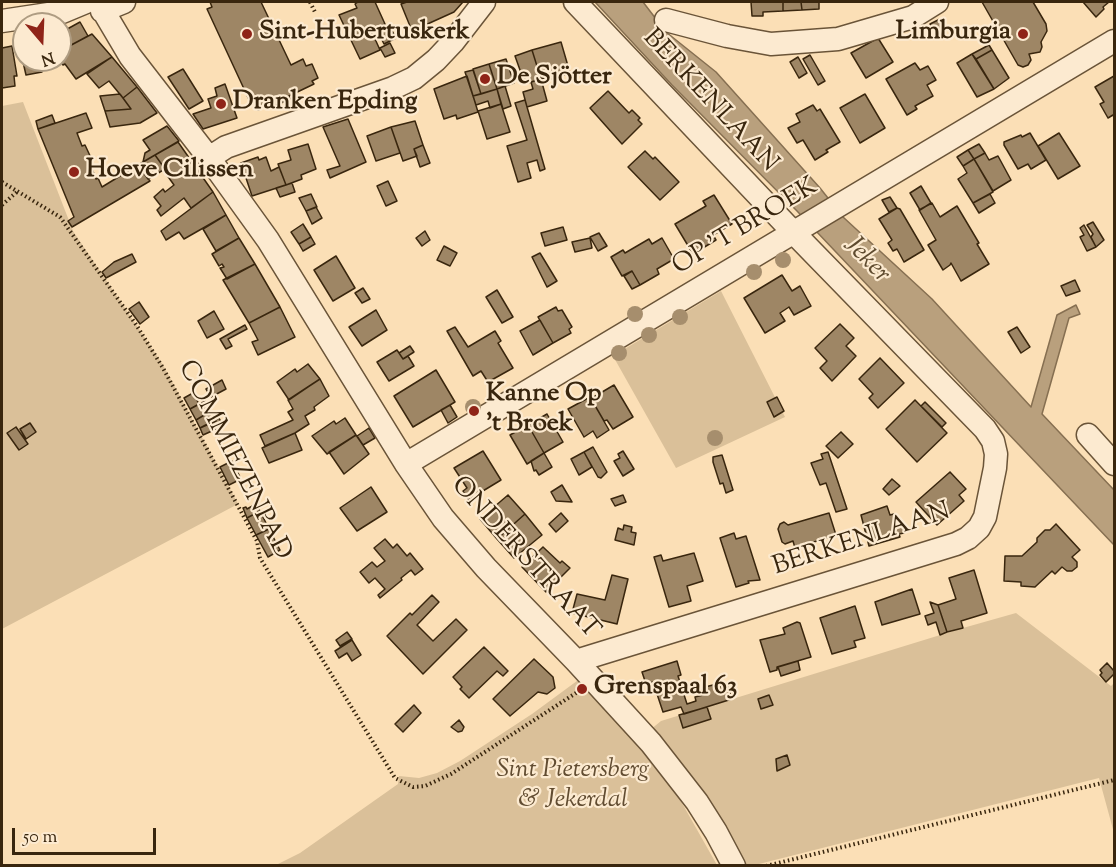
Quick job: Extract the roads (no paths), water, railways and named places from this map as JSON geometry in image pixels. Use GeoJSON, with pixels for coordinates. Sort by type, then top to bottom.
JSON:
{"type":"FeatureCollection","features":[{"type":"Feature","properties":{"kind":"street"},"geometry":{"type":"LineString","coordinates":[[2,21],[124,2]]}},
{"type":"Feature","properties":{"kind":"street"},"geometry":{"type":"LineString","coordinates":[[209,158],[226,147],[372,96],[414,78],[453,42],[484,2]]}},
{"type":"Feature","properties":{"kind":"street","name":"BERKENLAAN"},"geometry":{"type":"LineString","coordinates":[[575,2],[798,229],[985,429],[993,441],[996,454],[985,517],[979,528],[968,538],[956,544],[576,661]]}},
{"type":"Feature","properties":{"kind":"street"},"geometry":{"type":"LineString","coordinates":[[666,20],[727,36],[771,44],[838,39],[914,17],[937,2]]}},
{"type":"Feature","properties":{"kind":"street","name":"ONDERSTRAAT"},"geometry":{"type":"LineString","coordinates":[[95,5],[130,56],[209,158],[268,240],[406,464],[443,518],[479,560],[651,743],[681,779],[716,832],[734,866]]}},
{"type":"Feature","properties":{"kind":"street","name":"OP 'T BROEK"},"geometry":{"type":"LineString","coordinates":[[406,464],[1114,42]]}},
{"type":"Feature","properties":{"kind":"street"},"geometry":{"type":"LineString","coordinates":[[1088,435],[1114,464]]}},
{"type":"Feature","properties":{"kind":"water","name":"Jeker"},"geometry":{"type":"Polygon","coordinates":[[[595,2],[643,2],[666,32],[716,72],[820,188],[843,217],[932,299],[1031,407],[1057,315],[1076,305],[1080,314],[1069,318],[1042,414],[1114,490],[1114,545],[797,211],[672,85],[595,2]]]}},
{"type":"Feature","properties":{"kind":"place","name":"Sint-Hubertuskerk"},"geometry":{"type":"Point","coordinates":[247,34]}},
{"type":"Feature","properties":{"kind":"place","name":"Limburgia"},"geometry":{"type":"Point","coordinates":[1023,34]}},
{"type":"Feature","properties":{"kind":"place","name":"De Sjötter"},"geometry":{"type":"Point","coordinates":[485,79]}},
{"type":"Feature","properties":{"kind":"place","name":"Dranken Epding"},"geometry":{"type":"Point","coordinates":[221,104]}},
{"type":"Feature","properties":{"kind":"place","name":"Hoeve Cilissen"},"geometry":{"type":"Point","coordinates":[74,172]}},
{"type":"Feature","properties":{"kind":"place","name":"Kanne Op 't Broek"},"geometry":{"type":"Point","coordinates":[474,411]}},
{"type":"Feature","properties":{"kind":"place","name":"Grenspaal 63"},"geometry":{"type":"Point","coordinates":[582,689]}},
{"type":"Feature","properties":{"kind":"park label","name":"Sint Pietersberg & Jekerdal"},"geometry":{"type":"Point","coordinates":[573,787]}}]}
